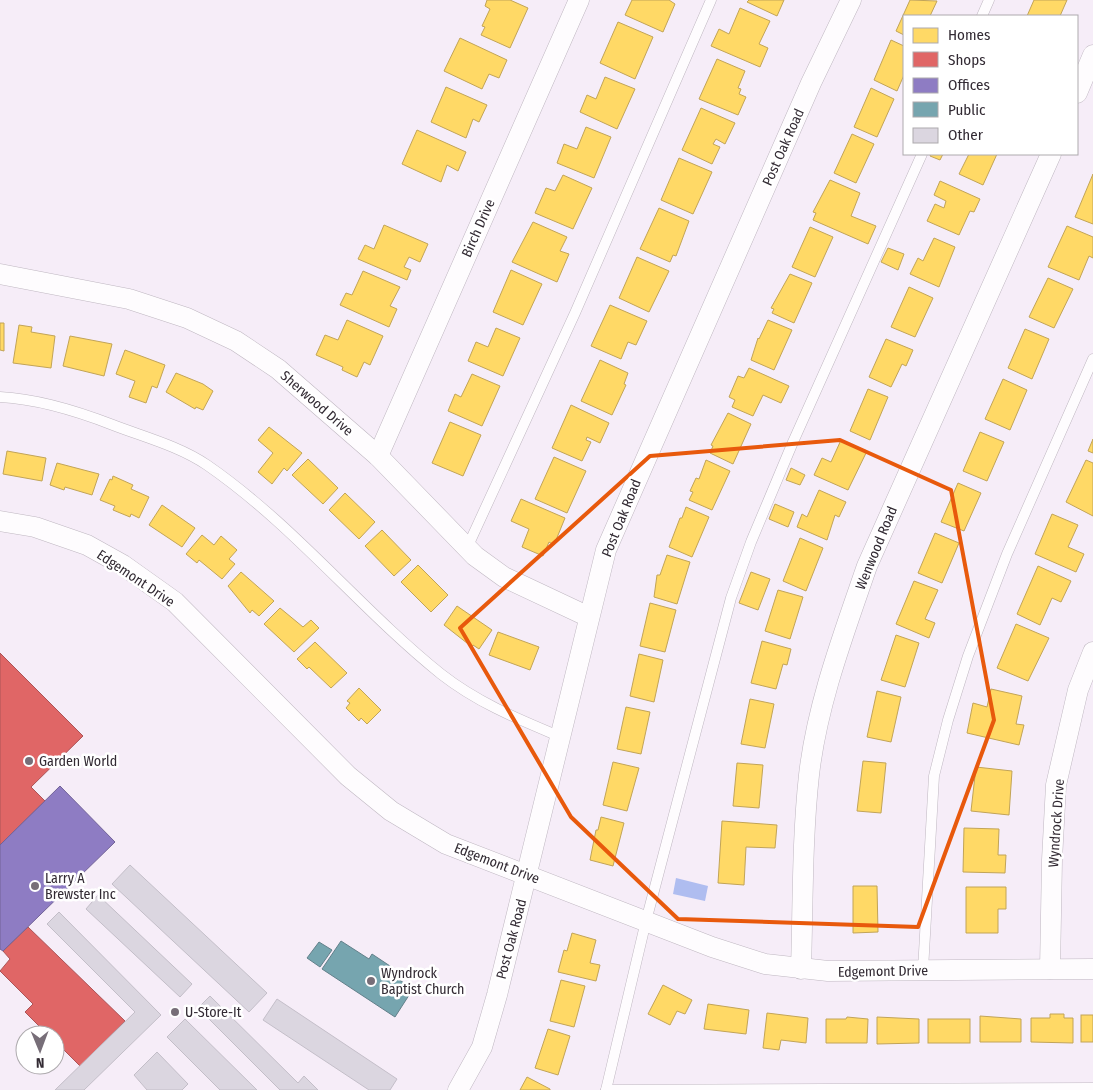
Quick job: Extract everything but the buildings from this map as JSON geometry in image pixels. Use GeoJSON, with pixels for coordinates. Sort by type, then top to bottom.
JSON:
{"type":"FeatureCollection","features":[{"type":"Feature","properties":{"kind":"street","name":"Birch Drive"},"geometry":{"type":"LineString","coordinates":[[378,456],[579,0]]}},
{"type":"Feature","properties":{"kind":"street","name":"Post Oak Road"},"geometry":{"type":"LineString","coordinates":[[458,1090],[482,1047],[528,874],[606,550],[811,83],[851,0]]}},
{"type":"Feature","properties":{"kind":"street"},"geometry":{"type":"LineString","coordinates":[[1078,91],[1093,55]]}},
{"type":"Feature","properties":{"kind":"street","name":"Wenwood Road"},"geometry":{"type":"LineString","coordinates":[[801,969],[809,774],[823,708],[843,636],[867,566],[1051,155]]}},
{"type":"Feature","properties":{"kind":"street","name":"Sherwood Drive"},"geometry":{"type":"LineString","coordinates":[[0,274],[129,299],[187,318],[228,337],[278,369],[378,456],[467,548],[504,577],[589,617]]}},
{"type":"Feature","properties":{"kind":"street","name":"Edgemont Drive"},"geometry":{"type":"LineString","coordinates":[[0,521],[35,527],[87,545],[123,565],[175,602],[348,776],[391,811],[446,844],[528,874],[712,947],[765,964],[828,971],[1093,969]]}},
{"type":"Feature","properties":{"kind":"street","name":"Wyndrock Drive"},"geometry":{"type":"LineString","coordinates":[[1050,969],[1052,860],[1056,786],[1078,690],[1093,652]]}},
{"type":"Feature","properties":{"kind":"lane"},"geometry":{"type":"LineString","coordinates":[[467,548],[576,313],[710,0]]}},
{"type":"Feature","properties":{"kind":"lane"},"geometry":{"type":"LineString","coordinates":[[982,15],[989,0]]}},
{"type":"Feature","properties":{"kind":"lane"},"geometry":{"type":"LineString","coordinates":[[922,155],[748,551],[729,607],[646,921],[606,1090],[1093,1088]]}},
{"type":"Feature","properties":{"kind":"lane"},"geometry":{"type":"LineString","coordinates":[[923,970],[934,776],[948,720],[968,656],[1007,554],[1093,359]]}},
{"type":"Feature","properties":{"kind":"lane"},"geometry":{"type":"LineString","coordinates":[[0,397],[28,398],[100,420],[172,447],[206,464],[294,534],[375,617],[442,675],[497,711],[561,736]]}},
{"type":"Feature","properties":{"kind":"highlighted area"},"geometry":{"type":"Polygon","coordinates":[[[840,440],[951,490],[994,720],[918,927],[678,919],[571,817],[460,628],[650,456],[840,440]]]}},
{"type":"Feature","properties":{"kind":"water"},"geometry":{"type":"Polygon","coordinates":[[[676,878],[708,886],[705,901],[673,894],[676,878]]]}},
{"type":"Feature","properties":{"kind":"place","name":"Garden World"},"geometry":{"type":"Point","coordinates":[29,761]}},
{"type":"Feature","properties":{"kind":"place","name":"Larry A Brewster Inc"},"geometry":{"type":"Point","coordinates":[35,886]}},
{"type":"Feature","properties":{"kind":"place","name":"Wyndrock Baptist Church"},"geometry":{"type":"Point","coordinates":[371,981]}},
{"type":"Feature","properties":{"kind":"place","name":"U-Store-It"},"geometry":{"type":"Point","coordinates":[175,1012]}}]}
